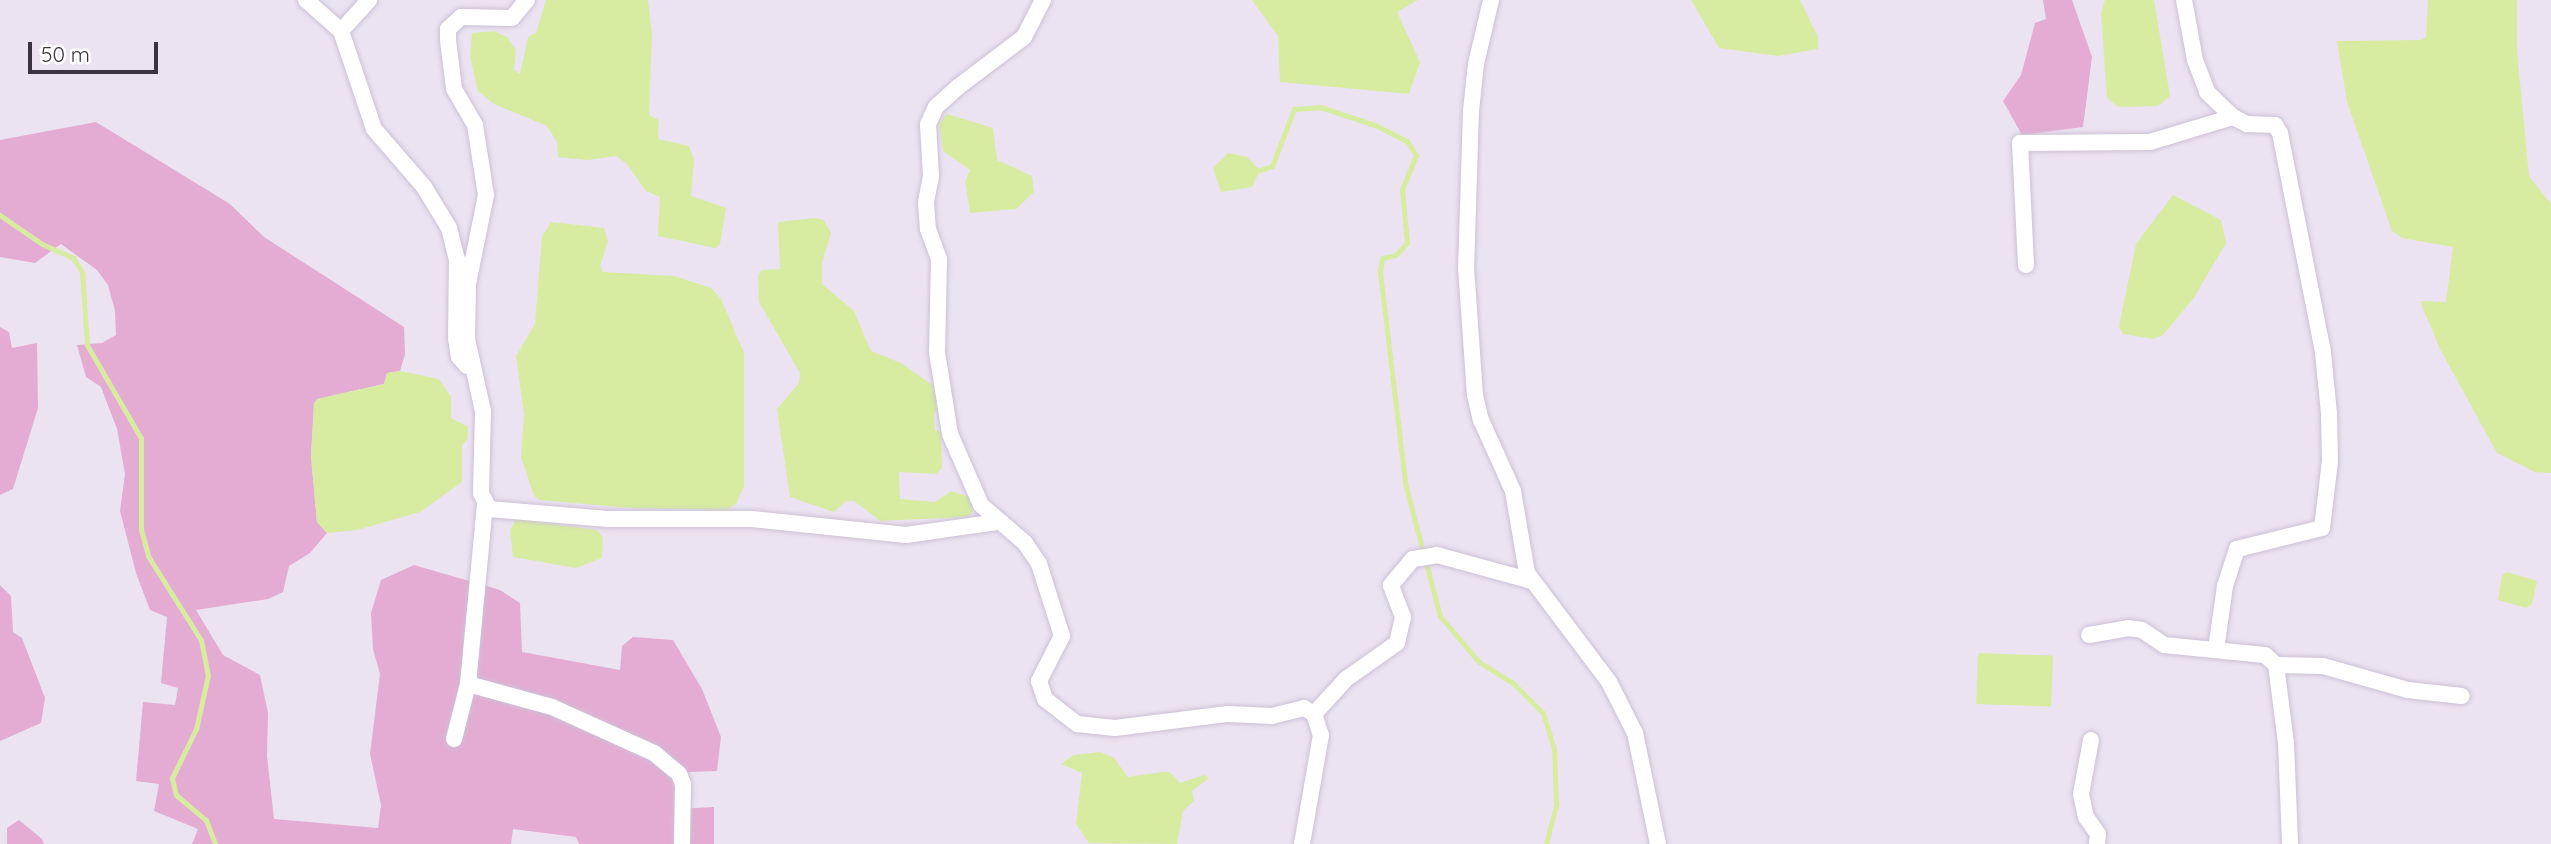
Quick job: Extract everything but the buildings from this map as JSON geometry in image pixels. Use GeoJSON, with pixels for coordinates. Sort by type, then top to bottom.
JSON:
{"type":"FeatureCollection","features":[{"type":"Feature","properties":{"kind":"street"},"geometry":{"type":"LineString","coordinates":[[306,0],[341,31],[374,129],[424,187],[449,228],[457,260],[456,338],[459,357],[473,373]]}},
{"type":"Feature","properties":{"kind":"street"},"geometry":{"type":"LineString","coordinates":[[341,31],[369,0]]}},
{"type":"Feature","properties":{"kind":"street"},"geometry":{"type":"LineString","coordinates":[[454,739],[468,684],[485,505],[481,493],[485,434],[467,339],[468,284],[486,195],[472,115],[454,89],[449,29],[461,17],[512,18],[527,0]]}},
{"type":"Feature","properties":{"kind":"street"},"geometry":{"type":"LineString","coordinates":[[1043,0],[1024,37],[958,87],[936,107],[928,124],[931,176],[926,202],[928,229],[939,259],[937,352],[950,434],[981,505],[997,522],[1025,543],[1039,564],[1062,636],[1056,653],[1042,672],[1040,692],[1077,724],[1115,728],[1228,714],[1272,716],[1304,708],[1314,714],[1321,748],[1302,844]]}},
{"type":"Feature","properties":{"kind":"street"},"geometry":{"type":"LineString","coordinates":[[1491,0],[1472,87],[1468,332],[1481,420],[1513,491],[1521,555],[1532,581],[1609,682],[1635,733],[1658,844]]}},
{"type":"Feature","properties":{"kind":"street"},"geometry":{"type":"LineString","coordinates":[[2185,0],[2195,60],[2207,92],[2233,117],[2246,124],[2275,125],[2280,133],[2323,353],[2330,461],[2322,528],[2237,549],[2225,586],[2216,649]]}},
{"type":"Feature","properties":{"kind":"street"},"geometry":{"type":"LineString","coordinates":[[2026,265],[2020,143],[2150,142],[2233,117]]}},
{"type":"Feature","properties":{"kind":"street"},"geometry":{"type":"LineString","coordinates":[[485,505],[499,512],[608,519],[752,519],[906,535],[997,522]]}},
{"type":"Feature","properties":{"kind":"street"},"geometry":{"type":"LineString","coordinates":[[1314,714],[1346,679],[1397,643],[1403,617],[1391,585],[1413,559],[1437,555],[1532,581]]}},
{"type":"Feature","properties":{"kind":"street"},"geometry":{"type":"LineString","coordinates":[[2089,635],[2128,628],[2142,630],[2164,645],[2265,655],[2276,665],[2286,743],[2290,844]]}},
{"type":"Feature","properties":{"kind":"street"},"geometry":{"type":"LineString","coordinates":[[2276,665],[2323,666],[2408,690],[2462,696]]}},
{"type":"Feature","properties":{"kind":"street"},"geometry":{"type":"LineString","coordinates":[[468,684],[552,707],[654,753],[679,774],[683,784],[682,844]]}},
{"type":"Feature","properties":{"kind":"street"},"geometry":{"type":"LineString","coordinates":[[2091,740],[2081,794],[2086,817],[2098,834],[2097,844]]}},
{"type":"Feature","properties":{"kind":"shaded area"},"geometry":{"type":"Polygon","coordinates":[[[546,0],[648,0],[652,35],[649,115],[659,120],[658,139],[689,146],[694,160],[691,196],[726,208],[720,244],[715,248],[658,236],[660,197],[646,191],[627,164],[616,156],[588,160],[558,157],[557,142],[547,126],[494,104],[478,91],[470,57],[472,33],[494,31],[507,37],[516,50],[514,70],[520,74],[528,37],[536,33],[546,0]]]}},
{"type":"Feature","properties":{"kind":"shaded area"},"geometry":{"type":"Polygon","coordinates":[[[1252,0],[1418,0],[1397,12],[1420,62],[1409,94],[1280,82],[1278,36],[1252,0]]]}},
{"type":"Feature","properties":{"kind":"shaded area"},"geometry":{"type":"Polygon","coordinates":[[[1691,0],[1800,0],[1818,37],[1818,49],[1778,56],[1719,48],[1691,0]]]}},
{"type":"Feature","properties":{"kind":"shaded area"},"geometry":{"type":"Polygon","coordinates":[[[2043,0],[2072,0],[2092,57],[2083,127],[2022,135],[2003,101],[2021,75],[2035,23],[2046,19],[2043,0]]]}},
{"type":"Feature","properties":{"kind":"shaded area"},"geometry":{"type":"Polygon","coordinates":[[[2105,0],[2154,0],[2170,96],[2158,106],[2118,107],[2107,98],[2101,13],[2105,0]]]}},
{"type":"Feature","properties":{"kind":"shaded area"},"geometry":{"type":"Polygon","coordinates":[[[2428,0],[2517,0],[2517,51],[2529,176],[2551,204],[2551,473],[2535,472],[2497,453],[2440,349],[2420,301],[2446,302],[2453,247],[2402,238],[2392,231],[2347,102],[2337,41],[2421,40],[2426,37],[2428,0]]]}},
{"type":"Feature","properties":{"kind":"shaded area"},"geometry":{"type":"Polygon","coordinates":[[[947,114],[993,128],[997,160],[1032,176],[1034,192],[1016,209],[970,213],[965,181],[970,170],[943,151],[939,124],[947,114]]]}},
{"type":"Feature","properties":{"kind":"shaded area"},"geometry":{"type":"Polygon","coordinates":[[[96,122],[230,204],[264,237],[404,327],[405,354],[400,371],[387,373],[384,384],[317,399],[314,404],[311,456],[317,522],[327,533],[310,553],[289,566],[283,592],[268,599],[196,610],[223,655],[260,675],[268,713],[267,756],[274,819],[378,828],[381,805],[370,754],[380,674],[373,649],[371,613],[381,580],[414,565],[500,590],[520,603],[522,652],[620,670],[622,646],[633,637],[673,640],[702,689],[721,737],[717,771],[690,772],[674,781],[678,809],[714,807],[714,844],[579,844],[576,837],[513,829],[511,844],[192,844],[198,829],[154,811],[159,784],[136,781],[143,702],[175,705],[178,688],[161,683],[167,617],[150,610],[136,573],[120,511],[125,474],[117,429],[101,387],[86,377],[77,345],[102,343],[116,335],[115,311],[108,285],[97,270],[61,244],[35,263],[0,257],[0,140],[96,122]]]}},
{"type":"Feature","properties":{"kind":"shaded area"},"geometry":{"type":"Polygon","coordinates":[[[1228,153],[1247,157],[1260,170],[1252,187],[1221,192],[1213,168],[1228,153]]]}},
{"type":"Feature","properties":{"kind":"shaded area"},"geometry":{"type":"Polygon","coordinates":[[[2173,195],[2221,220],[2226,243],[2193,299],[2163,335],[2153,339],[2123,334],[2119,326],[2136,244],[2173,195]]]}},
{"type":"Feature","properties":{"kind":"shaded area"},"geometry":{"type":"Polygon","coordinates":[[[815,218],[824,220],[831,233],[822,263],[822,284],[854,311],[871,351],[901,363],[935,387],[940,410],[934,412],[935,431],[941,431],[942,468],[936,474],[899,472],[900,499],[935,502],[951,491],[970,497],[973,512],[966,517],[880,521],[854,501],[846,501],[834,512],[790,497],[777,409],[799,383],[800,373],[759,302],[758,277],[761,270],[780,269],[778,222],[815,218]]]}},
{"type":"Feature","properties":{"kind":"shaded area"},"geometry":{"type":"Polygon","coordinates":[[[551,222],[604,228],[608,241],[600,266],[603,272],[674,276],[711,288],[721,299],[744,353],[744,486],[736,504],[725,510],[630,508],[540,500],[534,496],[521,457],[524,414],[516,356],[535,324],[542,237],[551,222]]]}},
{"type":"Feature","properties":{"kind":"shaded area"},"geometry":{"type":"Polygon","coordinates":[[[0,327],[9,332],[12,348],[37,343],[38,408],[13,489],[0,495],[0,327]]]}},
{"type":"Feature","properties":{"kind":"shaded area"},"geometry":{"type":"Polygon","coordinates":[[[400,371],[439,379],[451,397],[451,418],[468,427],[468,438],[462,446],[462,482],[420,512],[357,530],[327,533],[317,522],[311,456],[314,404],[317,399],[384,384],[387,373],[400,371]]]}},
{"type":"Feature","properties":{"kind":"shaded area"},"geometry":{"type":"Polygon","coordinates":[[[516,519],[597,530],[603,537],[602,558],[576,568],[513,557],[510,530],[516,519]]]}},
{"type":"Feature","properties":{"kind":"shaded area"},"geometry":{"type":"Polygon","coordinates":[[[2507,572],[2537,581],[2532,604],[2526,608],[2498,600],[2502,575],[2507,572]]]}},
{"type":"Feature","properties":{"kind":"shaded area"},"geometry":{"type":"Polygon","coordinates":[[[0,585],[11,596],[13,632],[22,638],[45,698],[41,723],[0,741],[0,585]]]}},
{"type":"Feature","properties":{"kind":"shaded area"},"geometry":{"type":"Polygon","coordinates":[[[1978,653],[2053,656],[2051,707],[1976,704],[1978,653]]]}},
{"type":"Feature","properties":{"kind":"shaded area"},"geometry":{"type":"Polygon","coordinates":[[[1100,752],[1114,758],[1128,777],[1170,772],[1180,783],[1204,775],[1209,778],[1192,791],[1194,801],[1183,811],[1177,844],[1089,843],[1076,824],[1082,773],[1061,764],[1074,755],[1100,752]]]}},
{"type":"Feature","properties":{"kind":"shaded area"},"geometry":{"type":"Polygon","coordinates":[[[19,820],[42,839],[44,844],[7,844],[7,828],[19,820]]]}},
{"type":"Feature","properties":{"kind":"waterway"},"geometry":{"type":"LineString","coordinates":[[1260,170],[1272,166],[1294,109],[1320,107],[1375,125],[1407,141],[1416,155],[1402,190],[1407,243],[1396,255],[1382,258],[1380,272],[1405,483],[1440,616],[1479,662],[1513,683],[1543,713],[1554,748],[1556,805],[1546,844]]}},
{"type":"Feature","properties":{"kind":"waterway"},"geometry":{"type":"LineString","coordinates":[[0,215],[42,244],[73,258],[82,272],[87,345],[141,438],[141,529],[148,556],[201,640],[208,675],[196,729],[172,778],[176,795],[206,820],[215,844]]}}]}
